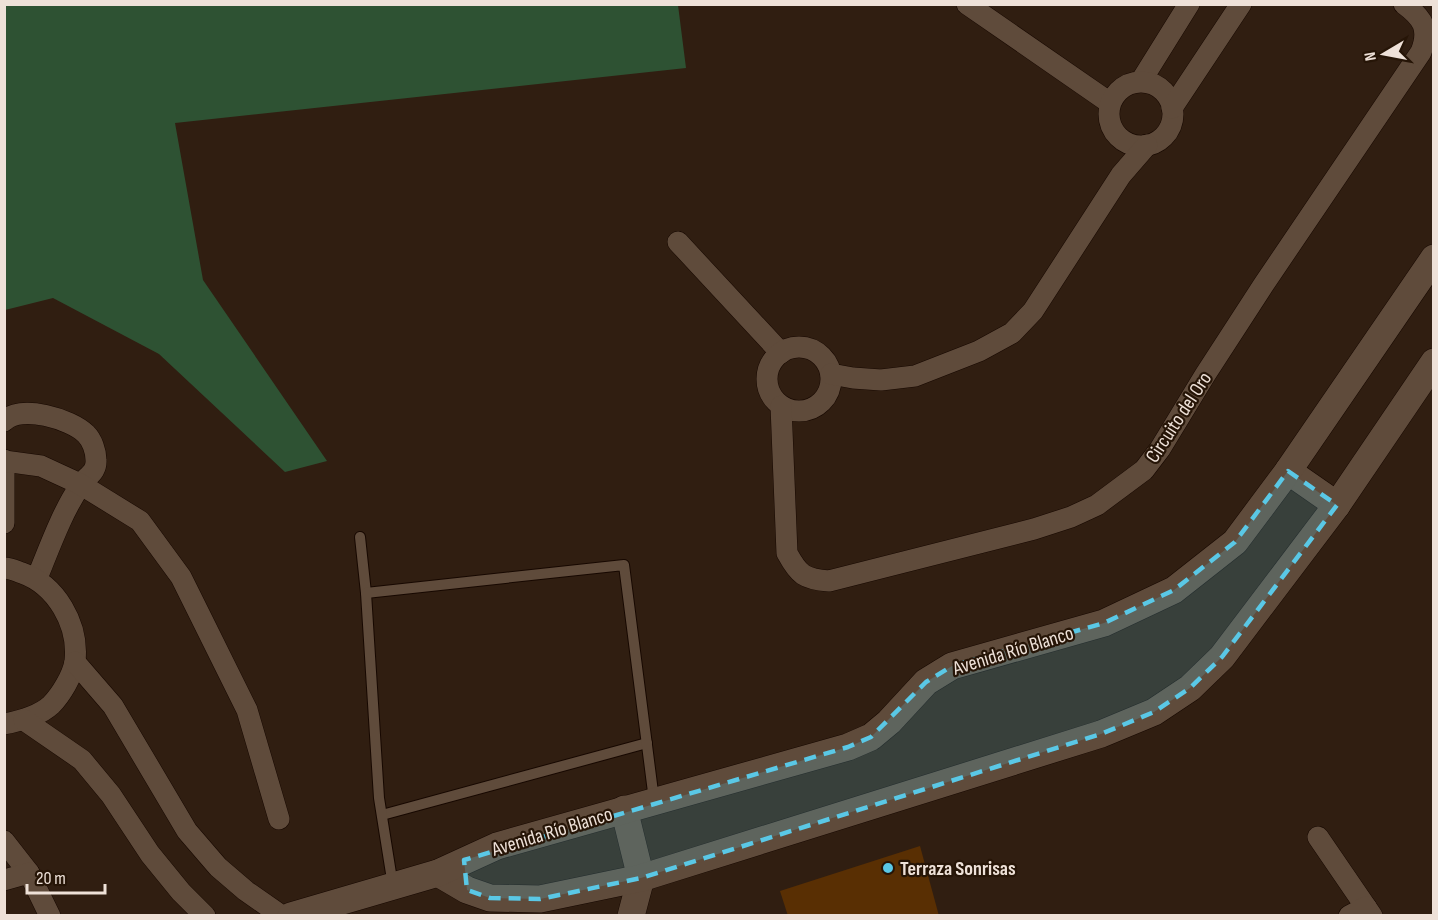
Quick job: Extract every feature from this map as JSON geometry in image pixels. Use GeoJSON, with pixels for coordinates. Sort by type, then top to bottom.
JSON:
{"type":"FeatureCollection","features":[{"type":"Feature","properties":{"kind":"street"},"geometry":{"type":"LineString","coordinates":[[967,4],[1110,103]]}},
{"type":"Feature","properties":{"kind":"street"},"geometry":{"type":"LineString","coordinates":[[1141,81],[1189,4]]}},
{"type":"Feature","properties":{"kind":"street"},"geometry":{"type":"LineString","coordinates":[[1172,108],[1241,4]]}},
{"type":"Feature","properties":{"kind":"street","name":"Circuito del Oro"},"geometry":{"type":"LineString","coordinates":[[781,406],[787,553],[797,570],[813,580],[829,581],[1034,529],[1071,517],[1097,505],[1144,470],[1160,448],[1264,284],[1421,52],[1425,41],[1425,28],[1419,15],[1404,4]]}},
{"type":"Feature","properties":{"kind":"street"},"geometry":{"type":"LineString","coordinates":[[831,374],[881,380],[915,376],[979,351],[1012,333],[1033,311],[1121,175],[1147,146],[1158,141],[1167,132],[1172,120],[1169,98],[1162,89],[1152,83],[1141,81],[1122,87],[1110,103],[1108,114],[1110,125],[1116,135],[1135,146],[1147,146]]}},
{"type":"Feature","properties":{"kind":"street"},"geometry":{"type":"LineString","coordinates":[[678,242],[781,353]]}},
{"type":"Feature","properties":{"kind":"street","name":"Avenida Río Blanco"},"geometry":{"type":"LineString","coordinates":[[291,915],[438,873],[497,846],[848,747],[871,737],[889,722],[926,682],[952,666],[1104,623],[1174,590],[1235,542],[1288,471],[1434,258]]}},
{"type":"Feature","properties":{"kind":"street"},"geometry":{"type":"LineString","coordinates":[[793,348],[805,348],[817,353],[826,362],[831,374],[830,387],[825,398],[816,407],[805,411],[792,411],[781,406],[772,397],[767,385],[767,373],[772,362],[781,353],[793,348]]}},
{"type":"Feature","properties":{"kind":"street"},"geometry":{"type":"LineString","coordinates":[[438,873],[467,890],[490,898],[540,899],[641,878],[1090,738],[1154,712],[1190,688],[1222,657],[1337,505],[1434,362]]}},
{"type":"Feature","properties":{"kind":"street"},"geometry":{"type":"LineString","coordinates":[[4,421],[7,418],[26,414],[46,415],[64,421],[86,434],[94,447],[97,463],[94,472],[80,484],[37,578]]}},
{"type":"Feature","properties":{"kind":"street"},"geometry":{"type":"LineString","coordinates":[[4,524],[5,461],[41,466],[80,484],[140,521],[181,577],[247,710],[279,819]]}},
{"type":"Feature","properties":{"kind":"street"},"geometry":{"type":"LineString","coordinates":[[1288,471],[1337,505]]}},
{"type":"Feature","properties":{"kind":"street"},"geometry":{"type":"LineString","coordinates":[[4,568],[37,578],[61,603],[73,630],[75,662],[65,687],[50,705],[14,722]]}},
{"type":"Feature","properties":{"kind":"street"},"geometry":{"type":"LineString","coordinates":[[75,662],[113,706],[187,831],[218,867],[246,891],[282,915]]}},
{"type":"Feature","properties":{"kind":"street"},"geometry":{"type":"LineString","coordinates":[[14,722],[82,760],[111,795],[150,854],[181,892],[205,915]]}},
{"type":"Feature","properties":{"kind":"street"},"geometry":{"type":"LineString","coordinates":[[624,809],[641,878],[631,915]]}},
{"type":"Feature","properties":{"kind":"street"},"geometry":{"type":"LineString","coordinates":[[1318,837],[1363,913]]}},
{"type":"Feature","properties":{"kind":"street"},"geometry":{"type":"LineString","coordinates":[[4,841],[29,873],[50,915]]}},
{"type":"Feature","properties":{"kind":"street"},"geometry":{"type":"LineString","coordinates":[[464,860],[467,890],[482,915]]}},
{"type":"Feature","properties":{"kind":"street"},"geometry":{"type":"LineString","coordinates":[[4,880],[29,873]]}},
{"type":"Feature","properties":{"kind":"lane"},"geometry":{"type":"LineString","coordinates":[[360,537],[366,593],[379,798],[393,886]]}},
{"type":"Feature","properties":{"kind":"lane"},"geometry":{"type":"LineString","coordinates":[[366,593],[624,565],[654,801]]}},
{"type":"Feature","properties":{"kind":"lane"},"geometry":{"type":"LineString","coordinates":[[382,815],[647,743]]}},
{"type":"Feature","properties":{"kind":"highlighted area"},"geometry":{"type":"Polygon","coordinates":[[[1288,471],[1337,505],[1222,657],[1190,688],[1154,712],[1101,734],[641,878],[540,899],[490,898],[467,890],[464,860],[848,747],[871,737],[926,682],[952,666],[1104,623],[1174,590],[1235,542],[1288,471]]]}},
{"type":"Feature","properties":{"kind":"green space"},"geometry":{"type":"Polygon","coordinates":[[[5,4],[678,5],[686,68],[175,123],[203,280],[327,461],[285,472],[159,354],[53,298],[5,310],[5,4]]]}},
{"type":"Feature","properties":{"kind":"building","name":"Terraza Sonrisas"},"geometry":{"type":"Polygon","coordinates":[[[920,846],[939,916],[788,916],[780,891],[920,846]]]}},
{"type":"Feature","properties":{"kind":"place","name":"Terraza Sonrisas"},"geometry":{"type":"Point","coordinates":[888,868]}}]}
